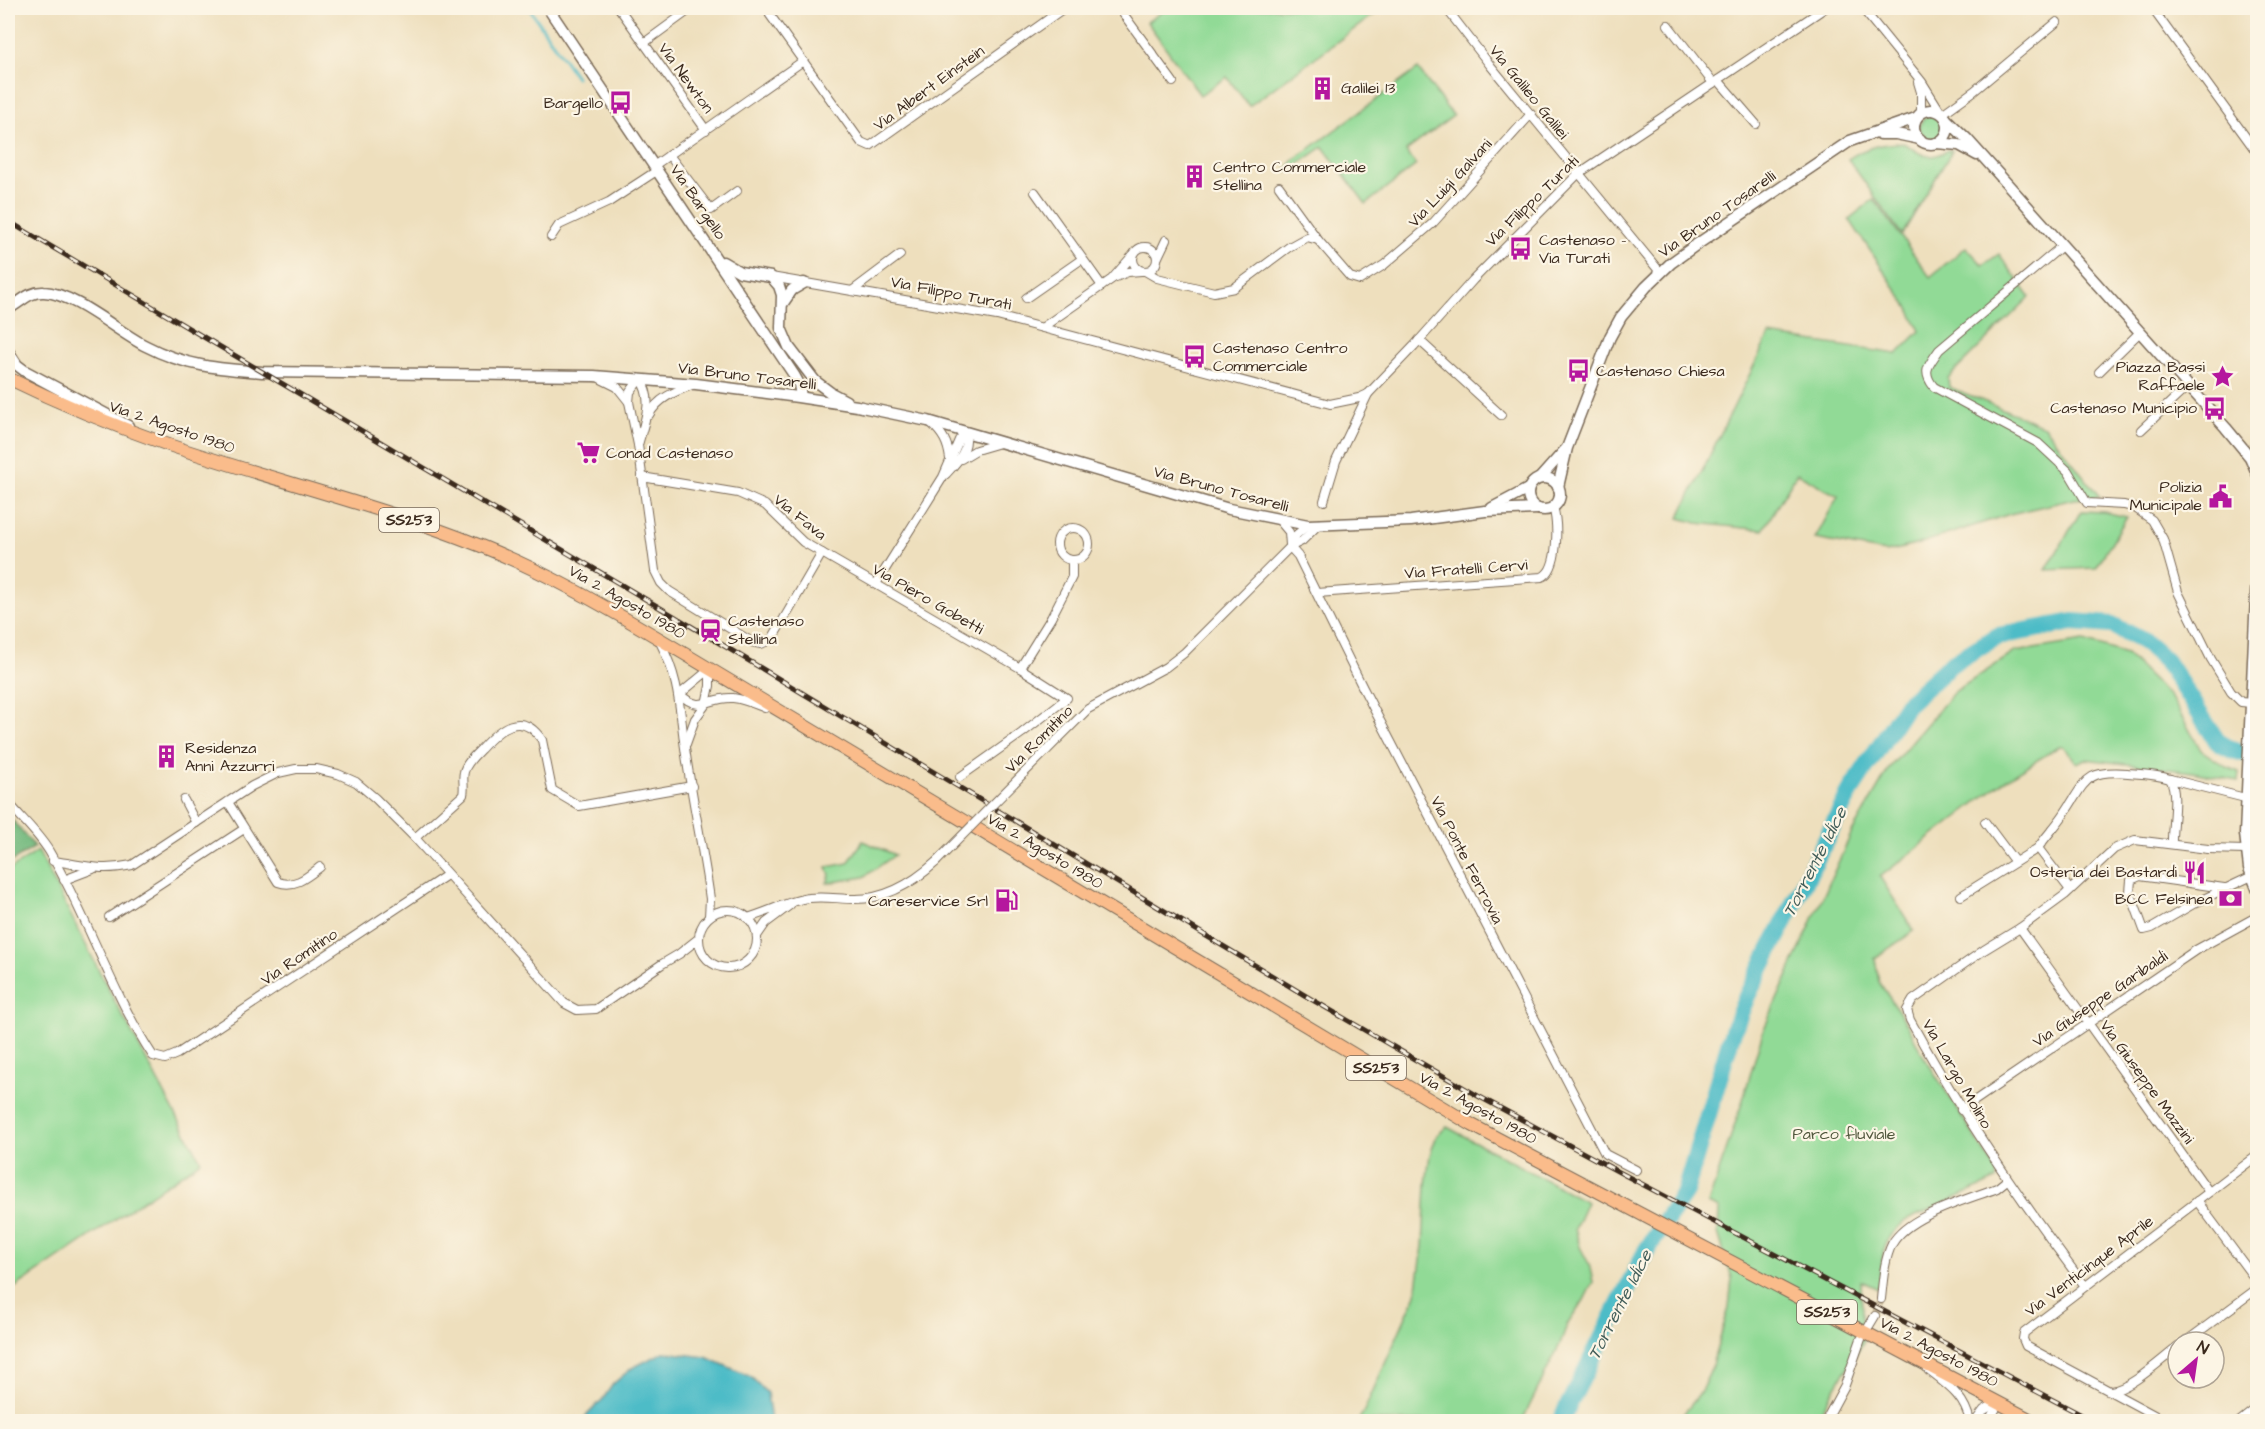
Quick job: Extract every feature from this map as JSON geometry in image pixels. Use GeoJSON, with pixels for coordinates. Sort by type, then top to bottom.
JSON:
{"type":"FeatureCollection","features":[{"type":"Feature","properties":{"kind":"main road","name":"Via 2 Agosto 1980"},"geometry":{"type":"LineString","coordinates":[[8,378],[52,399],[146,436],[393,515],[481,546],[567,585],[1429,1100],[1598,1192],[2035,1422]]}},
{"type":"Feature","properties":{"kind":"street","name":"Via Bargello"},"geometry":{"type":"LineString","coordinates":[[548,8],[794,375],[799,384],[801,397]]}},
{"type":"Feature","properties":{"kind":"street","name":"Via Newton"},"geometry":{"type":"LineString","coordinates":[[619,8],[706,129]]}},
{"type":"Feature","properties":{"kind":"street","name":"Via Newton"},"geometry":{"type":"LineString","coordinates":[[644,43],[692,8]]}},
{"type":"Feature","properties":{"kind":"street"},"geometry":{"type":"LineString","coordinates":[[551,237],[559,225],[609,202],[656,168],[669,155],[803,61],[770,15],[769,8]]}},
{"type":"Feature","properties":{"kind":"street","name":"Via Albert Einstein"},"geometry":{"type":"LineString","coordinates":[[803,61],[861,142],[870,146],[1064,8]]}},
{"type":"Feature","properties":{"kind":"street"},"geometry":{"type":"LineString","coordinates":[[1119,8],[1173,82]]}},
{"type":"Feature","properties":{"kind":"street","name":"Via Galileo Galilei"},"geometry":{"type":"LineString","coordinates":[[1448,8],[1490,65],[1660,272]]}},
{"type":"Feature","properties":{"kind":"street","name":"Via Filippo Turati"},"geometry":{"type":"LineString","coordinates":[[1324,501],[1336,461],[1368,394],[1473,280],[1578,174],[1826,8]]}},
{"type":"Feature","properties":{"kind":"street"},"geometry":{"type":"LineString","coordinates":[[1862,8],[1912,70],[1944,116],[2063,245],[2240,444],[2257,469]]}},
{"type":"Feature","properties":{"kind":"street"},"geometry":{"type":"LineString","coordinates":[[2152,8],[2258,154]]}},
{"type":"Feature","properties":{"kind":"street"},"geometry":{"type":"LineString","coordinates":[[1944,116],[2056,22]]}},
{"type":"Feature","properties":{"kind":"street"},"geometry":{"type":"LineString","coordinates":[[1668,25],[1716,82],[1756,124]]}},
{"type":"Feature","properties":{"kind":"street"},"geometry":{"type":"LineString","coordinates":[[1912,70],[1921,92],[1919,116],[1914,129],[1920,139],[1930,143],[1959,145],[1987,162]]}},
{"type":"Feature","properties":{"kind":"street"},"geometry":{"type":"LineString","coordinates":[[1919,116],[1931,110],[1944,116]]}},
{"type":"Feature","properties":{"kind":"street","name":"Via Luigi Galvani"},"geometry":{"type":"LineString","coordinates":[[1318,240],[1350,277],[1360,280],[1384,265],[1433,223],[1530,114]]}},
{"type":"Feature","properties":{"kind":"street","name":"Via Bruno Tosarelli"},"geometry":{"type":"LineString","coordinates":[[1558,487],[1567,448],[1615,327],[1632,302],[1660,272],[1850,141],[1919,116]]}},
{"type":"Feature","properties":{"kind":"street"},"geometry":{"type":"LineString","coordinates":[[1936,143],[1946,133],[1944,116]]}},
{"type":"Feature","properties":{"kind":"street","name":"Via Bruno Tosarelli"},"geometry":{"type":"LineString","coordinates":[[1870,133],[1896,134],[1920,139]]}},
{"type":"Feature","properties":{"kind":"street","name":"Via Bargello"},"geometry":{"type":"LineString","coordinates":[[669,155],[711,210],[737,191]]}},
{"type":"Feature","properties":{"kind":"street"},"geometry":{"type":"LineString","coordinates":[[1279,186],[1318,240]]}},
{"type":"Feature","properties":{"kind":"street"},"geometry":{"type":"LineString","coordinates":[[1035,192],[1102,286]]}},
{"type":"Feature","properties":{"kind":"street"},"geometry":{"type":"LineString","coordinates":[[1133,255],[1135,266],[1157,278],[1214,292],[1234,288],[1289,247],[1307,237],[1318,240]]}},
{"type":"Feature","properties":{"kind":"street"},"geometry":{"type":"LineString","coordinates":[[1043,327],[1112,279],[1128,272],[1143,271],[1156,262],[1166,240],[1138,249],[1112,279]]}},
{"type":"Feature","properties":{"kind":"street"},"geometry":{"type":"LineString","coordinates":[[2063,245],[1939,350],[1927,368],[1928,379],[1934,387],[2038,443],[2068,471],[2087,503],[2116,504],[2134,508],[2152,520],[2163,538],[2178,592],[2211,659],[2231,693],[2241,702],[2251,698]]}},
{"type":"Feature","properties":{"kind":"street"},"geometry":{"type":"LineString","coordinates":[[1146,247],[1152,250],[1163,276],[1172,281]]}},
{"type":"Feature","properties":{"kind":"street","name":"Via Filippo Turati"},"geometry":{"type":"LineString","coordinates":[[852,291],[900,255]]}},
{"type":"Feature","properties":{"kind":"street","name":"Via Filippo Turati"},"geometry":{"type":"LineString","coordinates":[[717,259],[734,270],[771,278],[967,310],[1043,327],[1330,404],[1368,394]]}},
{"type":"Feature","properties":{"kind":"street","name":"Via Filippo Turati"},"geometry":{"type":"LineString","coordinates":[[1026,298],[1082,259]]}},
{"type":"Feature","properties":{"kind":"street"},"geometry":{"type":"LineString","coordinates":[[771,278],[781,291],[783,303],[780,319],[784,338],[810,375],[831,393],[857,406]]}},
{"type":"Feature","properties":{"kind":"street"},"geometry":{"type":"LineString","coordinates":[[783,303],[792,290],[804,283]]}},
{"type":"Feature","properties":{"kind":"street","name":"Via Bruno Tosarelli"},"geometry":{"type":"LineString","coordinates":[[8,318],[10,308],[31,294],[42,291],[68,298],[145,346],[167,356],[207,368],[262,372],[594,375],[696,384],[801,397],[928,421],[1220,506],[1279,520],[1313,525],[1412,521],[1485,511],[1538,509]]}},
{"type":"Feature","properties":{"kind":"street"},"geometry":{"type":"LineString","coordinates":[[2099,372],[2140,332]]}},
{"type":"Feature","properties":{"kind":"street"},"geometry":{"type":"LineString","coordinates":[[1419,340],[1501,415]]}},
{"type":"Feature","properties":{"kind":"street"},"geometry":{"type":"LineString","coordinates":[[8,351],[17,365],[26,371],[100,409],[146,436]]}},
{"type":"Feature","properties":{"kind":"street"},"geometry":{"type":"LineString","coordinates":[[594,375],[617,387],[629,402]]}},
{"type":"Feature","properties":{"kind":"street"},"geometry":{"type":"LineString","coordinates":[[801,397],[807,390],[810,375]]}},
{"type":"Feature","properties":{"kind":"street"},"geometry":{"type":"LineString","coordinates":[[629,402],[630,392],[640,379]]}},
{"type":"Feature","properties":{"kind":"street","name":"Via Fava"},"geometry":{"type":"LineString","coordinates":[[638,445],[648,408],[648,393],[640,379]]}},
{"type":"Feature","properties":{"kind":"street","name":"Via Fava"},"geometry":{"type":"LineString","coordinates":[[644,424],[652,409],[662,399],[696,384]]}},
{"type":"Feature","properties":{"kind":"street"},"geometry":{"type":"LineString","coordinates":[[2141,430],[2188,386]]}},
{"type":"Feature","properties":{"kind":"street","name":"Via Fava"},"geometry":{"type":"LineString","coordinates":[[629,402],[638,445],[642,477],[655,571],[661,583],[669,591],[752,642],[761,644],[772,639],[822,553],[803,542],[765,505],[752,498],[738,493],[642,477]]}},
{"type":"Feature","properties":{"kind":"street"},"geometry":{"type":"LineString","coordinates":[[928,421],[943,435],[954,461]]}},
{"type":"Feature","properties":{"kind":"street"},"geometry":{"type":"LineString","coordinates":[[876,584],[954,461],[959,440],[966,432]]}},
{"type":"Feature","properties":{"kind":"street"},"geometry":{"type":"LineString","coordinates":[[954,461],[986,447],[1006,442]]}},
{"type":"Feature","properties":{"kind":"street","name":"Via Bruno Tosarelli"},"geometry":{"type":"LineString","coordinates":[[1540,478],[1567,448]]}},
{"type":"Feature","properties":{"kind":"street"},"geometry":{"type":"LineString","coordinates":[[1551,479],[1558,487],[1559,497],[1553,507],[1538,509],[1530,503],[1528,489],[1535,480],[1551,479]]}},
{"type":"Feature","properties":{"kind":"street","name":"Via Bruno Tosarelli"},"geometry":{"type":"LineString","coordinates":[[1485,511],[1528,489]]}},
{"type":"Feature","properties":{"kind":"street","name":"Via Fratelli Cervi"},"geometry":{"type":"LineString","coordinates":[[1317,593],[1542,577],[1548,574],[1551,568],[1557,529],[1553,507]]}},
{"type":"Feature","properties":{"kind":"street"},"geometry":{"type":"LineString","coordinates":[[1279,520],[1289,531],[1290,547]]}},
{"type":"Feature","properties":{"kind":"street","name":"Via Romitino"},"geometry":{"type":"LineString","coordinates":[[747,918],[806,898],[856,899],[880,896],[902,888],[921,875],[1088,709],[1179,658],[1290,547],[1302,541],[1313,525]]}},
{"type":"Feature","properties":{"kind":"street"},"geometry":{"type":"LineString","coordinates":[[1076,528],[1085,534],[1089,544],[1086,554],[1072,561],[1059,553],[1056,542],[1061,532],[1076,528]]}},
{"type":"Feature","properties":{"kind":"street","name":"Via Ponte Ferrovia"},"geometry":{"type":"LineString","coordinates":[[1290,547],[1298,556],[1368,698],[1605,1154],[1636,1170]]}},
{"type":"Feature","properties":{"kind":"street","name":"Via Piero Gobetti"},"geometry":{"type":"LineString","coordinates":[[822,553],[1020,668],[1067,698]]}},
{"type":"Feature","properties":{"kind":"street"},"geometry":{"type":"LineString","coordinates":[[2258,553],[2246,796],[2252,876],[2258,891]]}},
{"type":"Feature","properties":{"kind":"street"},"geometry":{"type":"LineString","coordinates":[[1020,668],[1052,618],[1072,577],[1072,561]]}},
{"type":"Feature","properties":{"kind":"street"},"geometry":{"type":"LineString","coordinates":[[658,638],[669,659],[680,694],[685,748],[709,893],[709,916],[700,930],[698,939],[703,955],[716,967],[734,968],[749,960],[757,945],[756,929],[741,913],[726,910],[717,904],[709,893]]}},
{"type":"Feature","properties":{"kind":"street"},"geometry":{"type":"LineString","coordinates":[[680,694],[710,669]]}},
{"type":"Feature","properties":{"kind":"street"},"geometry":{"type":"LineString","coordinates":[[685,748],[690,730],[706,704],[710,686],[710,669]]}},
{"type":"Feature","properties":{"kind":"street"},"geometry":{"type":"LineString","coordinates":[[680,694],[691,704],[706,704],[734,698],[788,717]]}},
{"type":"Feature","properties":{"kind":"street","name":"Via Romitino"},"geometry":{"type":"LineString","coordinates":[[960,777],[1067,698]]}},
{"type":"Feature","properties":{"kind":"street"},"geometry":{"type":"LineString","coordinates":[[415,838],[463,795],[464,771],[469,762],[497,731],[512,725],[530,728],[538,733],[542,740],[552,790],[579,806],[692,786]]}},
{"type":"Feature","properties":{"kind":"street"},"geometry":{"type":"LineString","coordinates":[[53,861],[94,869],[132,865],[252,786],[278,774],[296,769],[316,769],[338,774],[356,782],[375,798],[415,838],[564,1003],[577,1010],[596,1009],[698,939]]}},
{"type":"Feature","properties":{"kind":"street"},"geometry":{"type":"LineString","coordinates":[[1961,896],[2038,848],[2063,816],[2080,786],[2093,776],[2109,771],[2153,774],[2246,796]]}},
{"type":"Feature","properties":{"kind":"street"},"geometry":{"type":"LineString","coordinates":[[2170,779],[2174,785],[2172,844]]}},
{"type":"Feature","properties":{"kind":"street"},"geometry":{"type":"LineString","coordinates":[[184,800],[196,823]]}},
{"type":"Feature","properties":{"kind":"street","name":"Via Romitino"},"geometry":{"type":"LineString","coordinates":[[8,802],[39,838],[64,880],[138,1034],[153,1056],[165,1059],[177,1054],[447,875]]}},
{"type":"Feature","properties":{"kind":"street"},"geometry":{"type":"LineString","coordinates":[[228,802],[278,882],[287,885],[297,882],[320,867]]}},
{"type":"Feature","properties":{"kind":"street"},"geometry":{"type":"LineString","coordinates":[[1985,822],[2014,862]]}},
{"type":"Feature","properties":{"kind":"street"},"geometry":{"type":"LineString","coordinates":[[109,917],[244,829]]}},
{"type":"Feature","properties":{"kind":"street","name":"Via Largo Molino"},"geometry":{"type":"LineString","coordinates":[[2085,1286],[2007,1180],[1961,1110],[1910,1020],[1907,1010],[1913,1000],[1984,950],[2020,928],[2070,890],[2114,849],[2135,840],[2250,852]]}},
{"type":"Feature","properties":{"kind":"street"},"geometry":{"type":"LineString","coordinates":[[2038,848],[2070,890]]}},
{"type":"Feature","properties":{"kind":"street"},"geometry":{"type":"LineString","coordinates":[[64,880],[94,869]]}},
{"type":"Feature","properties":{"kind":"street"},"geometry":{"type":"LineString","coordinates":[[2224,888],[2140,876],[2130,880],[2130,892],[2144,930],[2252,876]]}},
{"type":"Feature","properties":{"kind":"street","name":"Via Romitino"},"geometry":{"type":"LineString","coordinates":[[757,936],[766,923],[791,904]]}},
{"type":"Feature","properties":{"kind":"street"},"geometry":{"type":"LineString","coordinates":[[709,916],[726,910]]}},
{"type":"Feature","properties":{"kind":"street","name":"Via Giuseppe Garibaldi"},"geometry":{"type":"LineString","coordinates":[[1961,1110],[2196,950],[2258,916]]}},
{"type":"Feature","properties":{"kind":"street","name":"Via Giuseppe Mazzini"},"geometry":{"type":"LineString","coordinates":[[2020,928],[2209,1192]]}},
{"type":"Feature","properties":{"kind":"street"},"geometry":{"type":"LineString","coordinates":[[679,954],[703,955]]}},
{"type":"Feature","properties":{"kind":"street","name":"Via Venticinque Aprile"},"geometry":{"type":"LineString","coordinates":[[2110,1391],[2026,1346],[2023,1339],[2024,1333],[2258,1155]]}},
{"type":"Feature","properties":{"kind":"street"},"geometry":{"type":"LineString","coordinates":[[1881,1299],[1888,1255],[1900,1234],[1912,1223],[1997,1188],[2007,1180]]}},
{"type":"Feature","properties":{"kind":"street"},"geometry":{"type":"LineString","coordinates":[[2197,1201],[2258,1283]]}},
{"type":"Feature","properties":{"kind":"street"},"geometry":{"type":"LineString","coordinates":[[2201,1330],[2258,1288]]}},
{"type":"Feature","properties":{"kind":"street"},"geometry":{"type":"LineString","coordinates":[[1869,1326],[1875,1316]]}},
{"type":"Feature","properties":{"kind":"street"},"geometry":{"type":"LineString","coordinates":[[1825,1422],[1845,1385],[1861,1339]]}},
{"type":"Feature","properties":{"kind":"street"},"geometry":{"type":"LineString","coordinates":[[1908,1354],[1958,1394],[1968,1409],[1972,1422],[1984,1410],[1998,1402]]}},
{"type":"Feature","properties":{"kind":"street"},"geometry":{"type":"LineString","coordinates":[[2110,1391],[2116,1391],[2127,1385],[2166,1356]]}},
{"type":"Feature","properties":{"kind":"street"},"geometry":{"type":"LineString","coordinates":[[2110,1391],[2167,1422]]}},
{"type":"Feature","properties":{"kind":"street"},"geometry":{"type":"LineString","coordinates":[[1988,1422],[1998,1402]]}},
{"type":"Feature","properties":{"kind":"street"},"geometry":{"type":"LineString","coordinates":[[2238,1422],[2258,1407]]}},
{"type":"Feature","properties":{"kind":"green space"},"geometry":{"type":"Polygon","coordinates":[[[1168,8],[1383,8],[1249,106],[1227,77],[1200,95],[1147,22],[1168,8]]]}},
{"type":"Feature","properties":{"kind":"green space"},"geometry":{"type":"Polygon","coordinates":[[[1418,69],[1453,116],[1406,151],[1416,165],[1366,204],[1323,147],[1287,172],[1294,160],[1418,69]]]}},
{"type":"Feature","properties":{"kind":"green space"},"geometry":{"type":"Polygon","coordinates":[[[1932,115],[1940,119],[1944,127],[1940,135],[1932,139],[1924,135],[1920,127],[1924,119],[1932,115]]]}},
{"type":"Feature","properties":{"kind":"green space"},"geometry":{"type":"Polygon","coordinates":[[[1904,143],[1928,156],[1952,151],[1902,235],[1848,159],[1874,146],[1904,143]]]}},
{"type":"Feature","properties":{"kind":"green space"},"geometry":{"type":"Polygon","coordinates":[[[1874,199],[1930,277],[1966,247],[1983,265],[1999,254],[2030,297],[1948,378],[1949,387],[2044,426],[2100,497],[2074,499],[2010,514],[1915,545],[1886,552],[1815,539],[1838,496],[1797,473],[1763,530],[1697,523],[1679,518],[1769,335],[1897,354],[1920,331],[1908,307],[1849,219],[1874,199]]]}},
{"type":"Feature","properties":{"kind":"green space"},"geometry":{"type":"Polygon","coordinates":[[[2081,511],[2104,512],[2127,517],[2096,568],[2046,570],[2081,511]]]}},
{"type":"Feature","properties":{"kind":"green space","name":"Parco fluviale"},"geometry":{"type":"Polygon","coordinates":[[[2084,641],[2126,654],[2171,698],[2201,750],[2226,767],[2239,772],[2238,781],[2192,772],[2085,759],[2077,763],[2063,746],[2060,746],[2005,780],[1880,877],[1914,931],[1875,958],[1879,982],[1997,1172],[1996,1180],[1905,1221],[1896,1230],[1886,1245],[1878,1289],[1861,1281],[1863,1342],[1815,1421],[1677,1422],[1699,1395],[1710,1372],[1729,1307],[1732,1278],[1718,1233],[1719,1209],[1708,1204],[1742,1103],[1763,1031],[1851,834],[1890,767],[1954,692],[2015,652],[2084,641]]]}},
{"type":"Feature","properties":{"kind":"green space"},"geometry":{"type":"Polygon","coordinates":[[[8,815],[35,847],[8,864],[8,815]]]}},
{"type":"Feature","properties":{"kind":"green space"},"geometry":{"type":"Polygon","coordinates":[[[863,841],[895,855],[864,877],[827,883],[830,875],[827,867],[848,863],[863,841]]]}},
{"type":"Feature","properties":{"kind":"green space"},"geometry":{"type":"Polygon","coordinates":[[[38,851],[113,998],[201,1161],[8,1292],[8,871],[38,851]]]}},
{"type":"Feature","properties":{"kind":"green space"},"geometry":{"type":"Polygon","coordinates":[[[1447,1127],[1587,1202],[1575,1229],[1580,1247],[1589,1264],[1593,1282],[1567,1325],[1522,1421],[1358,1421],[1416,1294],[1423,1246],[1430,1155],[1437,1135],[1447,1127]]]}},
{"type":"Feature","properties":{"kind":"water"},"geometry":{"type":"Polygon","coordinates":[[[664,1352],[706,1357],[751,1377],[767,1393],[771,1421],[581,1421],[603,1399],[613,1384],[632,1368],[664,1352]]]}},
{"type":"Feature","properties":{"kind":"waterway"},"geometry":{"type":"LineString","coordinates":[[529,8],[576,77]]}},
{"type":"Feature","properties":{"kind":"waterway","name":"Torrente Idice"},"geometry":{"type":"LineString","coordinates":[[1560,1422],[1646,1251],[1685,1192],[1733,1031],[1747,996],[1851,790],[1907,704],[1951,664],[1998,636],[2073,622],[2112,625],[2143,641],[2166,661],[2217,741],[2236,751],[2258,755]]}},
{"type":"Feature","properties":{"kind":"tunnel"},"geometry":{"type":"LineString","coordinates":[[1875,1316],[1881,1299]]}},
{"type":"Feature","properties":{"kind":"railway"},"geometry":{"type":"LineString","coordinates":[[8,221],[716,641],[1311,999],[1478,1096],[2095,1422]]}},
{"type":"Feature","properties":{"kind":"place","name":"Galilei 13"},"geometry":{"type":"Point","coordinates":[1323,88]}},
{"type":"Feature","properties":{"kind":"place","name":"Bargello"},"geometry":{"type":"Point","coordinates":[621,103]}},
{"type":"Feature","properties":{"kind":"place","name":"Centro Commerciale Stellina"},"geometry":{"type":"Point","coordinates":[1195,176]}},
{"type":"Feature","properties":{"kind":"place","name":"Castenaso - Via Turati"},"geometry":{"type":"Point","coordinates":[1521,249]}},
{"type":"Feature","properties":{"kind":"place","name":"Castenaso Centro Commerciale"},"geometry":{"type":"Point","coordinates":[1195,357]}},
{"type":"Feature","properties":{"kind":"place","name":"Castenaso Chiesa"},"geometry":{"type":"Point","coordinates":[1578,371]}},
{"type":"Feature","properties":{"kind":"place","name":"Piazza Bassi Raffaele"},"geometry":{"type":"Point","coordinates":[2223,376]}},
{"type":"Feature","properties":{"kind":"place","name":"Castenaso Municipio"},"geometry":{"type":"Point","coordinates":[2215,408]}},
{"type":"Feature","properties":{"kind":"place","name":"Conad Castenaso"},"geometry":{"type":"Point","coordinates":[588,453]}},
{"type":"Feature","properties":{"kind":"place","name":"Polizia Municipale"},"geometry":{"type":"Point","coordinates":[2220,496]}},
{"type":"Feature","properties":{"kind":"place","name":"Castenaso Stellina"},"geometry":{"type":"Point","coordinates":[710,630]}},
{"type":"Feature","properties":{"kind":"place","name":"Residenza Anni Azzurri"},"geometry":{"type":"Point","coordinates":[167,757]}},
{"type":"Feature","properties":{"kind":"place","name":"Osteria dei Bastardi"},"geometry":{"type":"Point","coordinates":[2195,872]}},
{"type":"Feature","properties":{"kind":"place","name":"BCC Felsinea"},"geometry":{"type":"Point","coordinates":[2231,899]}},
{"type":"Feature","properties":{"kind":"place","name":"Careservice Srl"},"geometry":{"type":"Point","coordinates":[1006,901]}}]}
